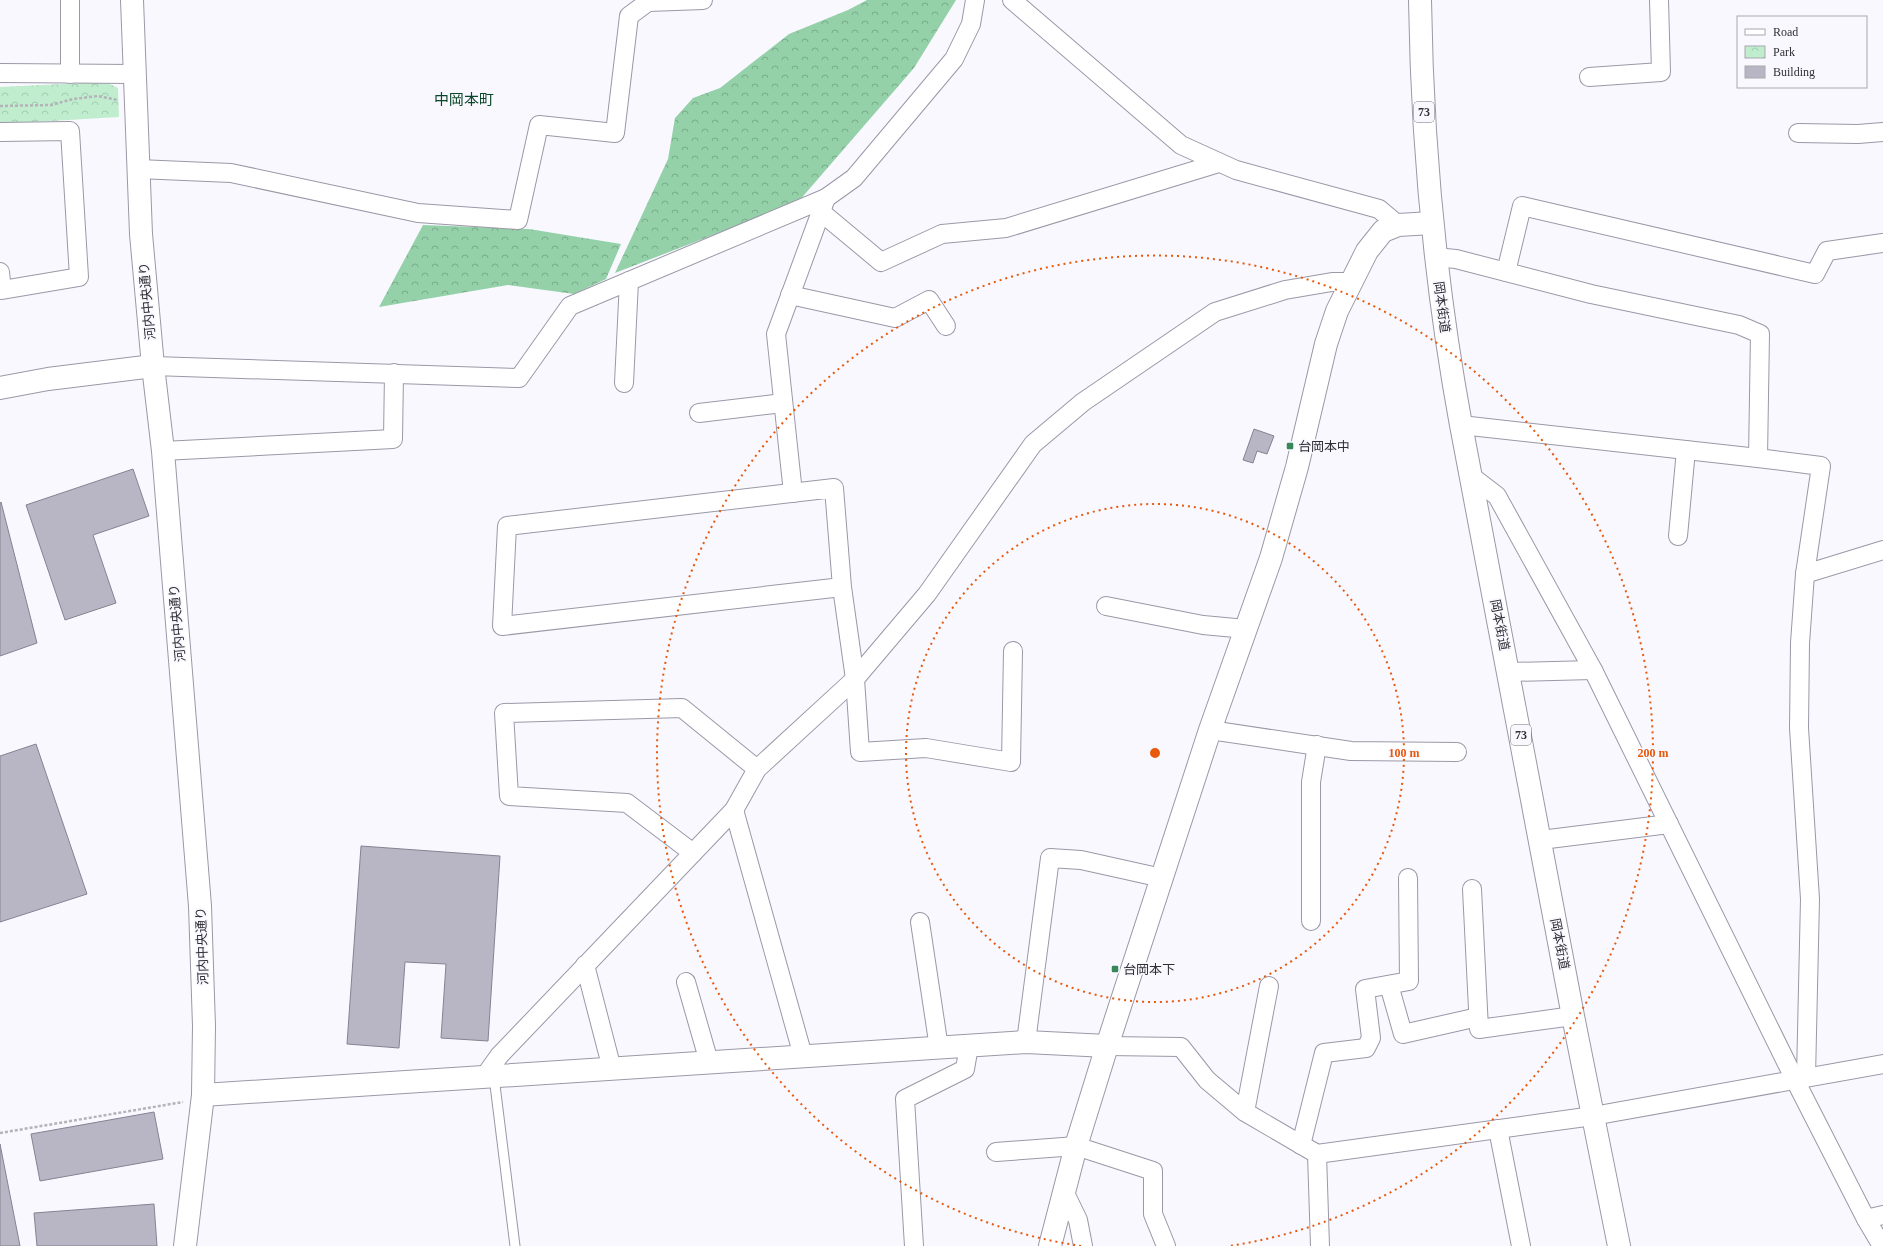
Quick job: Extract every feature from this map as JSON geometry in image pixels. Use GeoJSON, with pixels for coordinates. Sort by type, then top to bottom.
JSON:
{"type":"FeatureCollection","features":[{"type":"Feature","properties":{"kind":"street"},"geometry":{"type":"LineString","coordinates":[[70,0],[70,74]]}},
{"type":"Feature","properties":{"kind":"street","name":"河内中央通り"},"geometry":{"type":"LineString","coordinates":[[132,0],[141,234],[153,366],[163,451],[200,906],[204,1026],[202,1104],[185,1246]]}},
{"type":"Feature","properties":{"kind":"street"},"geometry":{"type":"LineString","coordinates":[[138,169],[231,173],[418,213],[518,220],[540,125],[615,133],[629,16],[648,2],[703,0]]}},
{"type":"Feature","properties":{"kind":"street"},"geometry":{"type":"LineString","coordinates":[[0,388],[48,379],[153,366],[519,378],[570,306],[629,281],[823,205],[854,178],[954,59],[970,24],[975,0]]}},
{"type":"Feature","properties":{"kind":"street"},"geometry":{"type":"LineString","coordinates":[[1012,0],[1181,145],[1236,170],[1379,209],[1398,225]]}},
{"type":"Feature","properties":{"kind":"street","name":"岡本街道"},"geometry":{"type":"LineString","coordinates":[[1420,0],[1424,128],[1435,257],[1461,425],[1573,1016],[1619,1246]]}},
{"type":"Feature","properties":{"kind":"street"},"geometry":{"type":"LineString","coordinates":[[1589,77],[1661,72],[1659,0]]}},
{"type":"Feature","properties":{"kind":"street"},"geometry":{"type":"LineString","coordinates":[[0,73],[134,74]]}},
{"type":"Feature","properties":{"kind":"street"},"geometry":{"type":"LineString","coordinates":[[0,132],[70,131],[79,277],[2,290],[0,272]]}},
{"type":"Feature","properties":{"kind":"street"},"geometry":{"type":"LineString","coordinates":[[1798,133],[1858,134],[1883,132]]}},
{"type":"Feature","properties":{"kind":"street"},"geometry":{"type":"LineString","coordinates":[[823,205],[881,262],[942,234],[1006,228],[1219,162]]}},
{"type":"Feature","properties":{"kind":"street"},"geometry":{"type":"LineString","coordinates":[[793,493],[776,334],[823,205]]}},
{"type":"Feature","properties":{"kind":"street"},"geometry":{"type":"LineString","coordinates":[[1506,272],[1522,206],[1814,274],[1827,251],[1883,243]]}},
{"type":"Feature","properties":{"kind":"street"},"geometry":{"type":"LineString","coordinates":[[1050,1246],[1076,1146],[1107,1046],[1210,730],[1282,521],[1326,344],[1337,311],[1374,240],[1384,231],[1398,225],[1432,223]]}},
{"type":"Feature","properties":{"kind":"street"},"geometry":{"type":"LineString","coordinates":[[1435,257],[1456,259],[1591,294],[1740,325],[1760,334],[1758,458]]}},
{"type":"Feature","properties":{"kind":"street"},"geometry":{"type":"LineString","coordinates":[[624,383],[629,281]]}},
{"type":"Feature","properties":{"kind":"street"},"geometry":{"type":"LineString","coordinates":[[489,1077],[499,1056],[734,810],[757,769],[855,679],[927,594],[1033,444],[1083,402],[1215,312],[1285,290],[1332,282],[1351,282]]}},
{"type":"Feature","properties":{"kind":"street"},"geometry":{"type":"LineString","coordinates":[[790,295],[895,318],[929,300],[946,326]]}},
{"type":"Feature","properties":{"kind":"street"},"geometry":{"type":"LineString","coordinates":[[163,451],[393,438],[394,373]]}},
{"type":"Feature","properties":{"kind":"street"},"geometry":{"type":"LineString","coordinates":[[699,413],[783,403]]}},
{"type":"Feature","properties":{"kind":"street"},"geometry":{"type":"LineString","coordinates":[[1461,425],[1821,466],[1805,574],[1800,643],[1799,728],[1810,899],[1800,1078]]}},
{"type":"Feature","properties":{"kind":"street"},"geometry":{"type":"LineString","coordinates":[[1678,536],[1686,450]]}},
{"type":"Feature","properties":{"kind":"street"},"geometry":{"type":"LineString","coordinates":[[1471,476],[1497,496],[1593,670],[1669,824],[1800,1078],[1874,1217],[1882,1246]]}},
{"type":"Feature","properties":{"kind":"street"},"geometry":{"type":"LineString","coordinates":[[842,587],[502,626],[507,526],[834,488],[842,587],[855,679],[860,752],[926,748],[1012,762],[1013,651]]}},
{"type":"Feature","properties":{"kind":"street"},"geometry":{"type":"LineString","coordinates":[[1805,574],[1883,550]]}},
{"type":"Feature","properties":{"kind":"street"},"geometry":{"type":"LineString","coordinates":[[1106,606],[1203,625],[1246,629]]}},
{"type":"Feature","properties":{"kind":"street"},"geometry":{"type":"LineString","coordinates":[[1509,672],[1593,670]]}},
{"type":"Feature","properties":{"kind":"street"},"geometry":{"type":"LineString","coordinates":[[693,853],[627,803],[509,796],[504,713],[682,708],[757,769]]}},
{"type":"Feature","properties":{"kind":"street"},"geometry":{"type":"LineString","coordinates":[[1210,730],[1350,751],[1457,752]]}},
{"type":"Feature","properties":{"kind":"street"},"geometry":{"type":"LineString","coordinates":[[1311,921],[1311,782],[1317,745]]}},
{"type":"Feature","properties":{"kind":"street"},"geometry":{"type":"LineString","coordinates":[[734,810],[802,1056]]}},
{"type":"Feature","properties":{"kind":"street"},"geometry":{"type":"LineString","coordinates":[[1540,840],[1669,824]]}},
{"type":"Feature","properties":{"kind":"street"},"geometry":{"type":"LineString","coordinates":[[1026,1042],[1050,858],[1080,860],[1162,878]]}},
{"type":"Feature","properties":{"kind":"street"},"geometry":{"type":"LineString","coordinates":[[1301,1144],[1324,1053],[1366,1048],[1371,1038],[1365,989],[1409,981],[1408,878]]}},
{"type":"Feature","properties":{"kind":"street"},"geometry":{"type":"LineString","coordinates":[[1472,889],[1479,1029],[1573,1016]]}},
{"type":"Feature","properties":{"kind":"street"},"geometry":{"type":"LineString","coordinates":[[920,922],[939,1048]]}},
{"type":"Feature","properties":{"kind":"street"},"geometry":{"type":"LineString","coordinates":[[585,966],[612,1069]]}},
{"type":"Feature","properties":{"kind":"street"},"geometry":{"type":"LineString","coordinates":[[686,982],[708,1062]]}},
{"type":"Feature","properties":{"kind":"street"},"geometry":{"type":"LineString","coordinates":[[1389,984],[1403,1034],[1478,1017]]}},
{"type":"Feature","properties":{"kind":"street"},"geometry":{"type":"LineString","coordinates":[[1245,1112],[1269,986]]}},
{"type":"Feature","properties":{"kind":"street"},"geometry":{"type":"LineString","coordinates":[[202,1104],[489,1077],[1026,1042],[1107,1046],[1181,1047],[1207,1080],[1245,1112],[1317,1154],[1593,1116],[1883,1064]]}},
{"type":"Feature","properties":{"kind":"street"},"geometry":{"type":"LineString","coordinates":[[914,1246],[905,1099],[965,1069],[969,1046]]}},
{"type":"Feature","properties":{"kind":"street"},"geometry":{"type":"LineString","coordinates":[[1498,1129],[1521,1246]]}},
{"type":"Feature","properties":{"kind":"street"},"geometry":{"type":"LineString","coordinates":[[996,1152],[1076,1146],[1153,1171],[1153,1214],[1166,1246]]}},
{"type":"Feature","properties":{"kind":"street"},"geometry":{"type":"LineString","coordinates":[[1317,1154],[1320,1246]]}},
{"type":"Feature","properties":{"kind":"street"},"geometry":{"type":"LineString","coordinates":[[1064,1191],[1078,1220],[1083,1246]]}},
{"type":"Feature","properties":{"kind":"lane"},"geometry":{"type":"LineString","coordinates":[[489,1077],[515,1246]]}},
{"type":"Feature","properties":{"kind":"path"},"geometry":{"type":"LineString","coordinates":[[0,106],[51,105],[73,99],[98,96],[135,103]]}},
{"type":"Feature","properties":{"kind":"path"},"geometry":{"type":"LineString","coordinates":[[0,1133],[189,1101],[189,1112],[202,1104]]}},
{"type":"Feature","properties":{"kind":"green space"},"geometry":{"type":"Polygon","coordinates":[[[867,0],[956,0],[914,68],[798,202],[615,273],[668,159],[675,118],[693,98],[720,88],[789,34],[848,10],[867,0]]]}},
{"type":"Feature","properties":{"kind":"green space"},"geometry":{"type":"Polygon","coordinates":[[[106,82],[118,88],[119,117],[0,124],[0,87],[106,82]]]}},
{"type":"Feature","properties":{"kind":"green space"},"geometry":{"type":"Polygon","coordinates":[[[423,225],[529,229],[621,244],[606,279],[574,294],[508,285],[379,307],[423,225]]]}},
{"type":"Feature","properties":{"kind":"building"},"geometry":{"type":"Polygon","coordinates":[[[1254,429],[1274,436],[1267,454],[1257,451],[1253,463],[1243,460],[1254,429]]]}},
{"type":"Feature","properties":{"kind":"building"},"geometry":{"type":"Polygon","coordinates":[[[133,469],[149,516],[93,535],[116,603],[65,620],[26,505],[133,469]]]}},
{"type":"Feature","properties":{"kind":"building"},"geometry":{"type":"Polygon","coordinates":[[[1,502],[37,643],[0,656],[0,503],[1,502]]]}},
{"type":"Feature","properties":{"kind":"building"},"geometry":{"type":"Polygon","coordinates":[[[36,744],[87,894],[0,922],[0,756],[36,744]]]}},
{"type":"Feature","properties":{"kind":"building"},"geometry":{"type":"Polygon","coordinates":[[[361,846],[500,856],[488,1041],[441,1038],[446,964],[405,962],[399,1048],[347,1044],[361,846]]]}},
{"type":"Feature","properties":{"kind":"building"},"geometry":{"type":"Polygon","coordinates":[[[154,1112],[163,1159],[40,1181],[31,1134],[154,1112]]]}},
{"type":"Feature","properties":{"kind":"building"},"geometry":{"type":"Polygon","coordinates":[[[0,1144],[20,1246],[0,1246],[0,1144]]]}},
{"type":"Feature","properties":{"kind":"building"},"geometry":{"type":"Polygon","coordinates":[[[154,1204],[157,1246],[37,1246],[34,1213],[154,1204]]]}},
{"type":"Feature","properties":{"kind":"place","name":"台岡本中"},"geometry":{"type":"Point","coordinates":[1290,446]}},
{"type":"Feature","properties":{"kind":"place","name":"台岡本下"},"geometry":{"type":"Point","coordinates":[1115,969]}},
{"type":"Feature","properties":{"kind":"district","name":"中岡本町"},"geometry":{"type":"Point","coordinates":[464,100]}}]}
